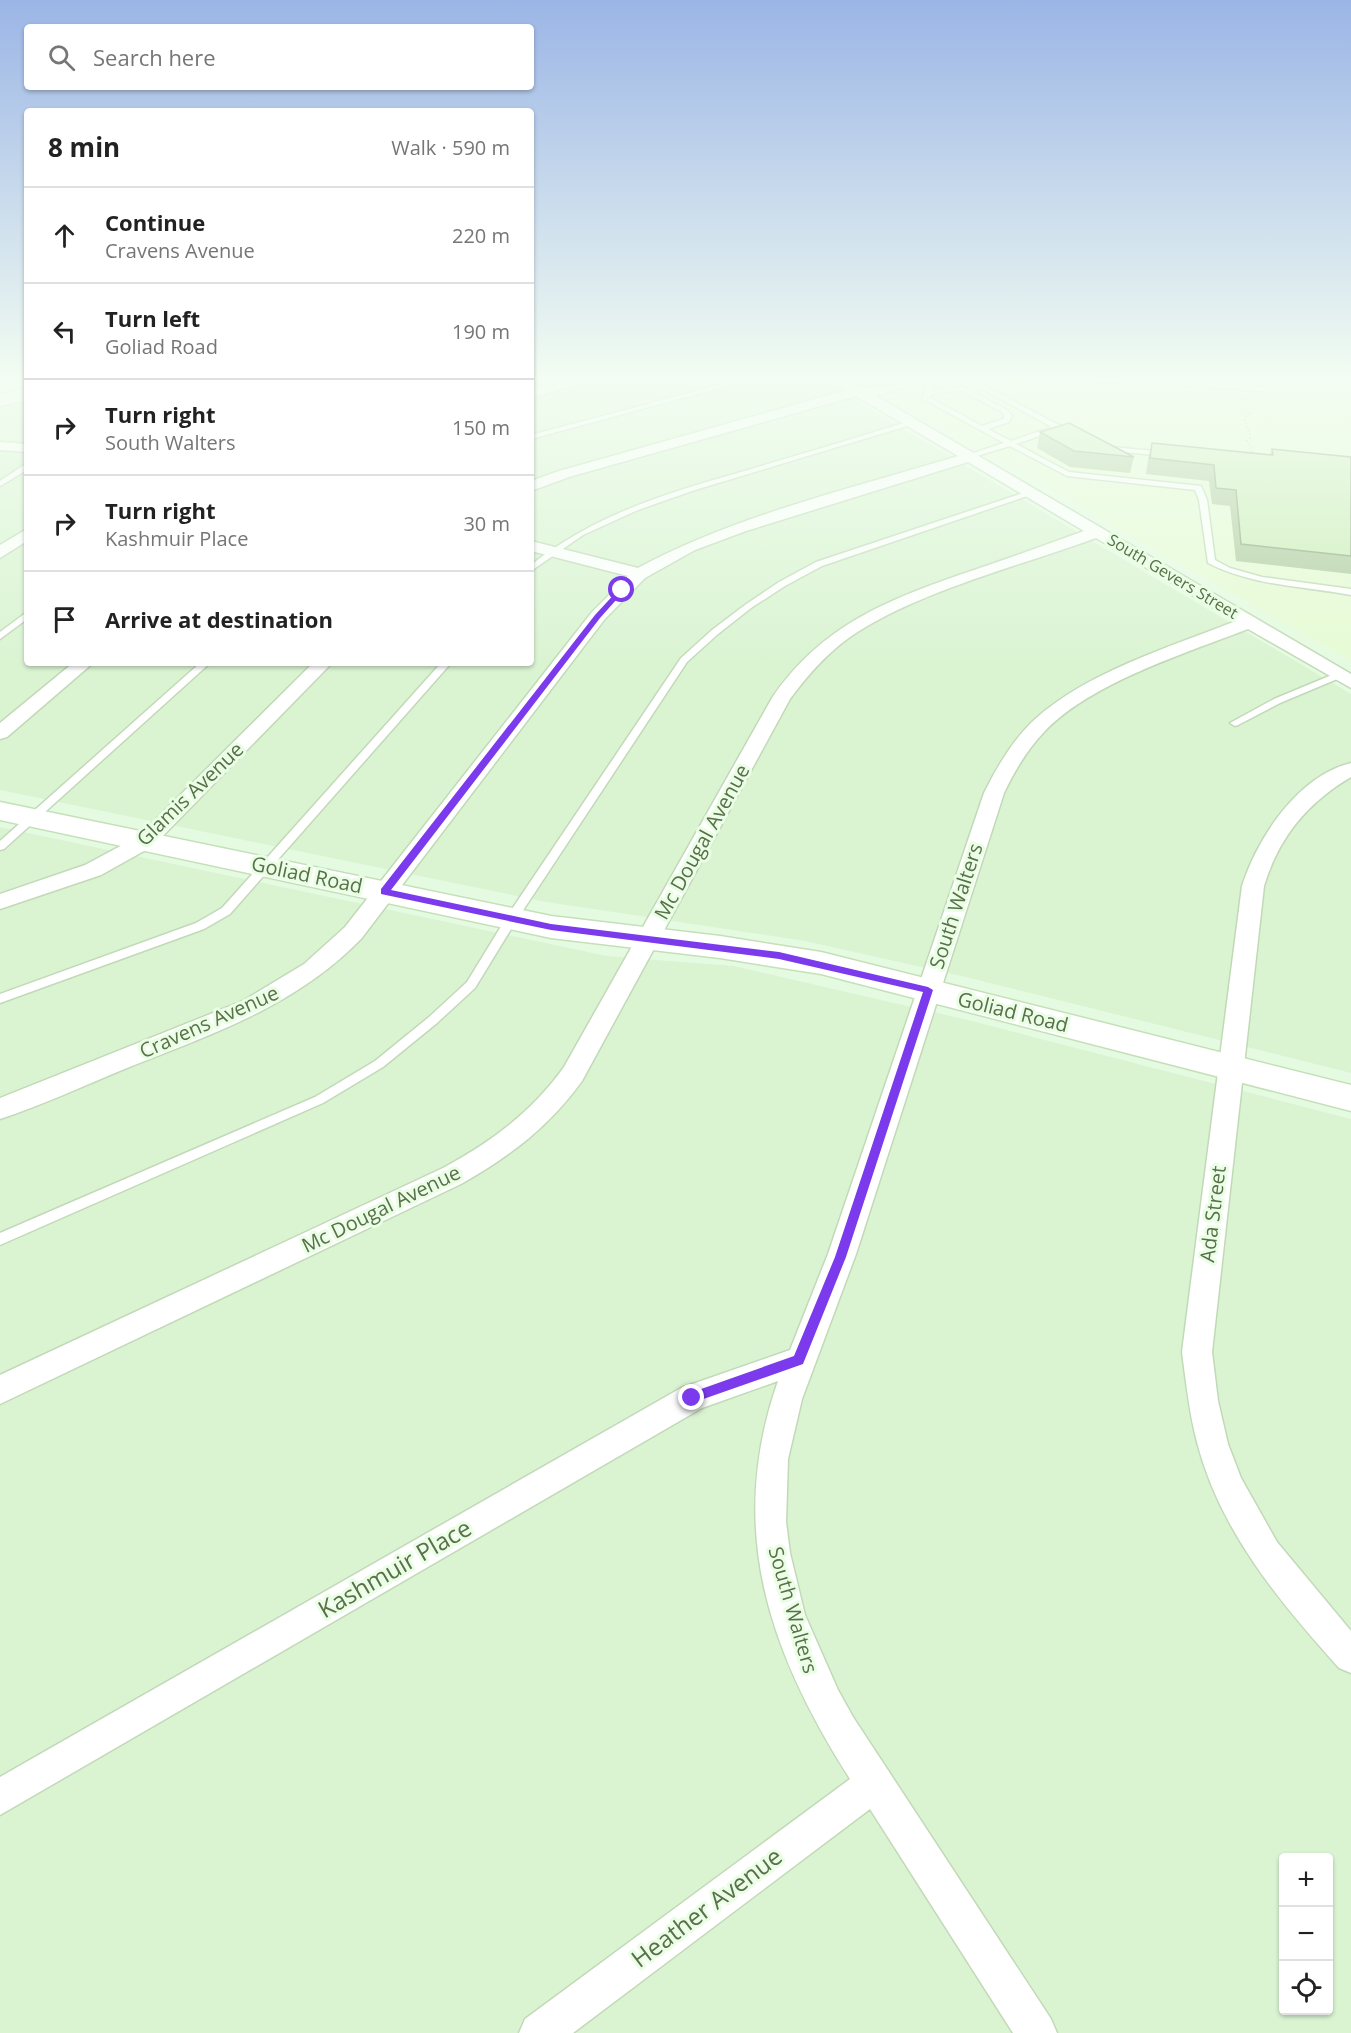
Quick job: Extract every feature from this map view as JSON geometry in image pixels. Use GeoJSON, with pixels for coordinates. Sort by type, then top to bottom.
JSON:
{"type":"FeatureCollection","features":[{"type":"Feature","properties":{"kind":"main road","name":"Goliad Road"},"geometry":{"type":"LineString","coordinates":[[0,811],[384,892],[603,935],[779,956],[928,990],[1351,1098]]}},
{"type":"Feature","properties":{"kind":"street"},"geometry":{"type":"LineString","coordinates":[[534,485],[562,475]]}},
{"type":"Feature","properties":{"kind":"street","name":"Cravens Avenue"},"geometry":{"type":"LineString","coordinates":[[0,1109],[268,1000],[301,980],[340,948],[598,616],[639,574],[714,537],[913,475]]}},
{"type":"Feature","properties":{"kind":"street","name":"South Gevers Street"},"geometry":{"type":"LineString","coordinates":[[1000,475],[1345,678]]}},
{"type":"Feature","properties":{"kind":"street","name":"Mc Dougal Avenue"},"geometry":{"type":"LineString","coordinates":[[0,1390],[452,1176],[515,1138],[562,1091],[781,698],[800,670],[835,638],[885,609],[1098,532]]}},
{"type":"Feature","properties":{"kind":"street"},"geometry":{"type":"LineString","coordinates":[[0,553],[24,536]]}},
{"type":"Feature","properties":{"kind":"street"},"geometry":{"type":"LineString","coordinates":[[534,547],[639,574]]}},
{"type":"Feature","properties":{"kind":"street","name":"South Walters"},"geometry":{"type":"LineString","coordinates":[[1037,2033],[875,1783],[814,1684],[797,1640],[776,1567],[771,1530],[772,1458],[778,1425],[799,1360],[841,1257],[994,793],[1005,768],[1025,740],[1058,708],[1082,693],[1250,622]]}},
{"type":"Feature","properties":{"kind":"street"},"geometry":{"type":"LineString","coordinates":[[0,733],[80,666]]}},
{"type":"Feature","properties":{"kind":"street","name":"Glamis Avenue"},"geometry":{"type":"LineString","coordinates":[[0,902],[93,870],[146,842],[319,666]]}},
{"type":"Feature","properties":{"kind":"street","name":"Ada Street"},"geometry":{"type":"LineString","coordinates":[[1351,769],[1318,789],[1290,814],[1270,840],[1259,862],[1253,886],[1230,1067],[1197,1352],[1204,1418],[1224,1480],[1258,1544],[1313,1615],[1351,1656]]}},
{"type":"Feature","properties":{"kind":"street","name":"Kashmuir Place"},"geometry":{"type":"LineString","coordinates":[[0,1797],[692,1398],[799,1360]]}},
{"type":"Feature","properties":{"kind":"street","name":"Heather Avenue"},"geometry":{"type":"LineString","coordinates":[[538,2033],[875,1783]]}},
{"type":"Feature","properties":{"kind":"lane"},"geometry":{"type":"LineString","coordinates":[[0,484],[14,475]]}},
{"type":"Feature","properties":{"kind":"lane"},"geometry":{"type":"LineString","coordinates":[[534,566],[552,550],[580,532],[640,505],[740,475]]}},
{"type":"Feature","properties":{"kind":"lane"},"geometry":{"type":"LineString","coordinates":[[1075,475],[1197,488],[1203,500],[1211,561],[1228,571],[1248,578],[1351,592]]}},
{"type":"Feature","properties":{"kind":"lane"},"geometry":{"type":"LineString","coordinates":[[0,1239],[319,1100],[379,1064],[471,985],[512,918],[684,660],[709,635],[747,604],[787,579],[819,564],[1032,494]]}},
{"type":"Feature","properties":{"kind":"lane"},"geometry":{"type":"LineString","coordinates":[[0,636],[24,617]]}},
{"type":"Feature","properties":{"kind":"lane"},"geometry":{"type":"LineString","coordinates":[[0,847],[202,666]]}},
{"type":"Feature","properties":{"kind":"lane"},"geometry":{"type":"LineString","coordinates":[[0,999],[200,926],[225,911],[443,666]]}},
{"type":"Feature","properties":{"kind":"lane"},"geometry":{"type":"LineString","coordinates":[[1235,723],[1277,701],[1345,678]]}},
{"type":"Feature","properties":{"kind":"shaded area"},"geometry":{"type":"Polygon","coordinates":[[[0,475],[24,475],[24,666],[534,666],[534,475],[980,475],[1351,694],[1351,1073],[970,978],[805,941],[546,902],[0,790],[0,475]]]}},
{"type":"Feature","properties":{"kind":"shaded area"},"geometry":{"type":"Polygon","coordinates":[[[1024,475],[1351,475],[1351,661],[1024,475]]]}},
{"type":"Feature","properties":{"kind":"shaded area"},"geometry":{"type":"Polygon","coordinates":[[[0,827],[607,956],[734,966],[968,1020],[1351,1119],[1351,2033],[0,2033],[0,827]]]}},
{"type":"Feature","properties":{"kind":"building"},"geometry":{"type":"Polygon","coordinates":[[[1215,475],[1351,475],[1351,556],[1241,544],[1236,490],[1216,488],[1215,475]]]}},
{"type":"Feature","properties":{"kind":"route"},"geometry":{"type":"LineString","coordinates":[[622,590],[598,616],[384,892],[551,927],[603,935],[720,947],[822,963],[928,990],[841,1257],[799,1360],[692,1398]]}}]}
